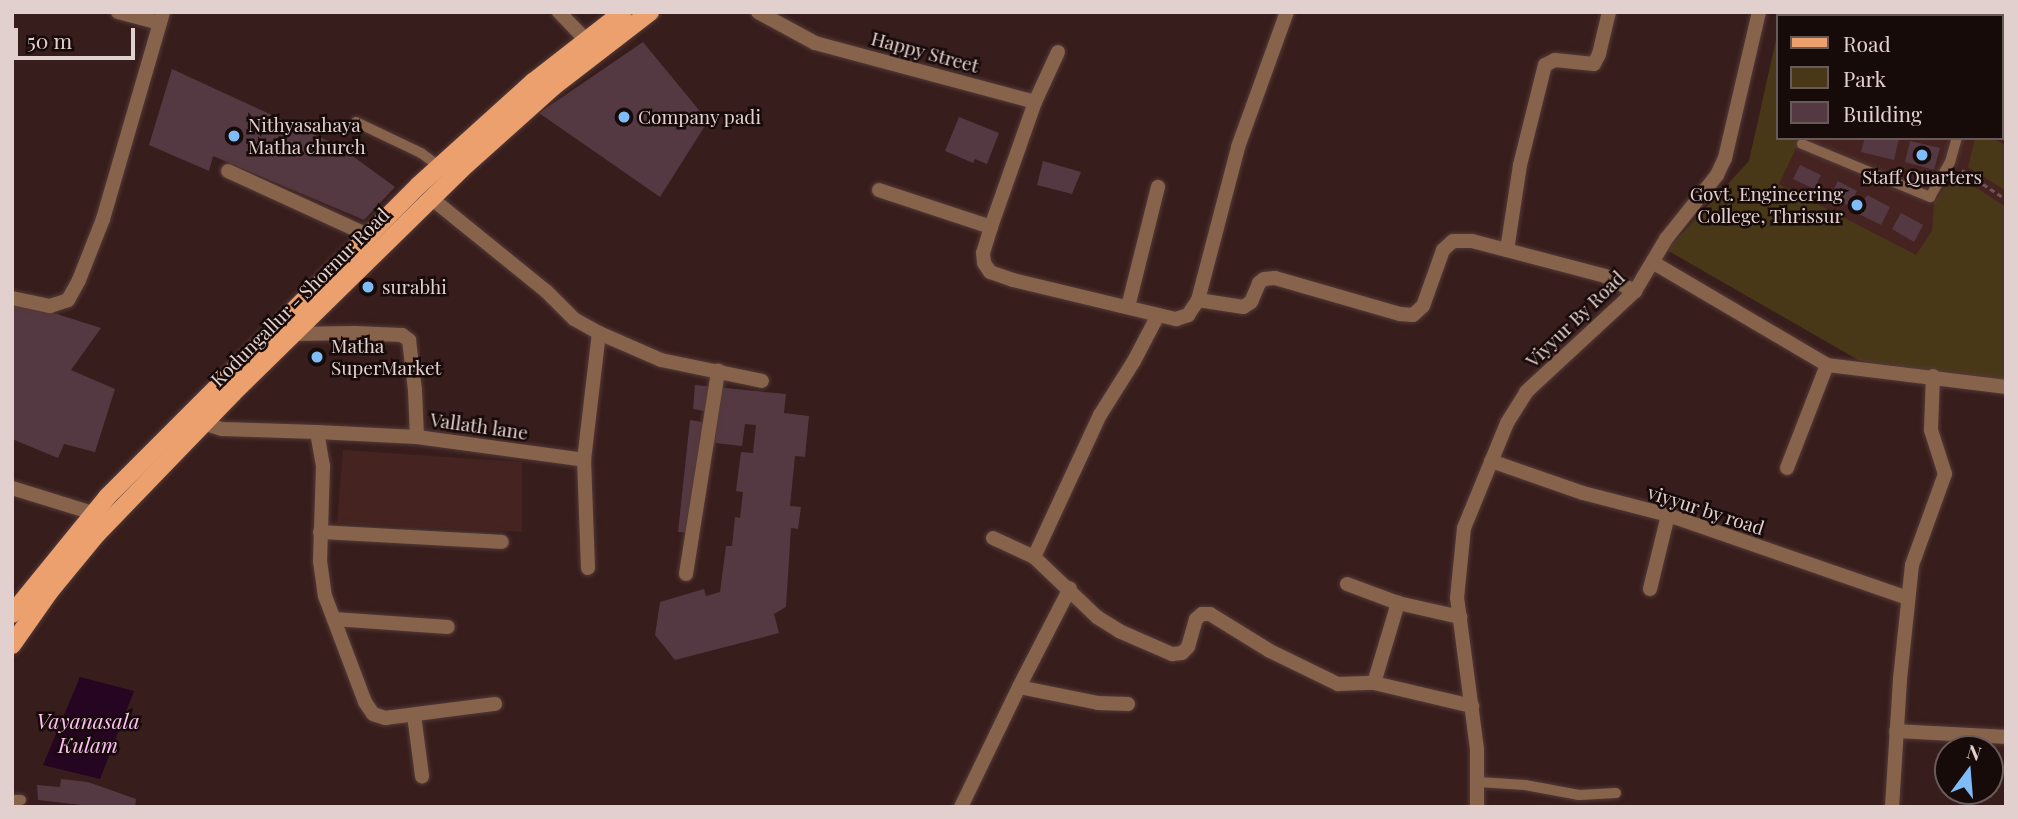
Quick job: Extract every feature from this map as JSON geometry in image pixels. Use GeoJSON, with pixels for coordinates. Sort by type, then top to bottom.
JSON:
{"type":"FeatureCollection","features":[{"type":"Feature","properties":{"kind":"main road","name":"Kodungallur - Shornur Road"},"geometry":{"type":"LineString","coordinates":[[12,614],[93,513],[368,235],[523,90],[623,12]]}},
{"type":"Feature","properties":{"kind":"main road","name":"Kodungallur - Shornur Road"},"geometry":{"type":"LineString","coordinates":[[12,645],[50,591],[97,534],[292,334],[432,198],[553,87],[650,12]]}},
{"type":"Feature","properties":{"kind":"street"},"geometry":{"type":"LineString","coordinates":[[12,298],[50,306],[68,300],[79,280],[103,219],[161,18],[118,12]]}},
{"type":"Feature","properties":{"kind":"street"},"geometry":{"type":"LineString","coordinates":[[559,12],[586,40]]}},
{"type":"Feature","properties":{"kind":"street","name":"Happy Street"},"geometry":{"type":"LineString","coordinates":[[758,12],[815,43],[1035,102]]}},
{"type":"Feature","properties":{"kind":"street"},"geometry":{"type":"LineString","coordinates":[[1058,52],[1035,102],[991,227],[983,253],[984,263],[990,272],[1013,280],[1176,319],[1188,314],[1198,300],[1238,148],[1287,12]]}},
{"type":"Feature","properties":{"kind":"street"},"geometry":{"type":"LineString","coordinates":[[1507,250],[1520,165],[1545,65],[1555,60],[1594,64],[1600,54],[1609,12]]}},
{"type":"Feature","properties":{"kind":"street","name":"Viyyur By Road"},"geometry":{"type":"LineString","coordinates":[[1477,807],[1478,782],[1472,706],[1457,598],[1464,528],[1507,423],[1526,393],[1635,291],[1667,239],[1717,175],[1725,158],[1759,12]]}},
{"type":"Feature","properties":{"kind":"street"},"geometry":{"type":"LineString","coordinates":[[228,171],[368,235]]}},
{"type":"Feature","properties":{"kind":"street"},"geometry":{"type":"LineString","coordinates":[[1128,307],[1158,187]]}},
{"type":"Feature","properties":{"kind":"street"},"geometry":{"type":"LineString","coordinates":[[879,190],[991,227]]}},
{"type":"Feature","properties":{"kind":"street"},"geometry":{"type":"LineString","coordinates":[[432,198],[546,291],[574,318],[599,333],[661,360],[762,381]]}},
{"type":"Feature","properties":{"kind":"street"},"geometry":{"type":"LineString","coordinates":[[1198,300],[1243,307],[1251,302],[1259,283],[1264,279],[1275,278],[1400,314],[1413,315],[1423,306],[1443,250],[1453,241],[1472,241],[1605,276],[1635,291]]}},
{"type":"Feature","properties":{"kind":"street"},"geometry":{"type":"LineString","coordinates":[[1654,263],[1827,365],[2006,387]]}},
{"type":"Feature","properties":{"kind":"street"},"geometry":{"type":"LineString","coordinates":[[1034,558],[1100,415],[1158,315]]}},
{"type":"Feature","properties":{"kind":"street"},"geometry":{"type":"LineString","coordinates":[[588,568],[584,460],[599,333]]}},
{"type":"Feature","properties":{"kind":"street","name":"Vallath lane"},"geometry":{"type":"LineString","coordinates":[[292,334],[401,335],[408,340],[415,390],[417,437],[584,460]]}},
{"type":"Feature","properties":{"kind":"street"},"geometry":{"type":"LineString","coordinates":[[1787,468],[1827,365]]}},
{"type":"Feature","properties":{"kind":"street"},"geometry":{"type":"LineString","coordinates":[[686,575],[718,371]]}},
{"type":"Feature","properties":{"kind":"street"},"geometry":{"type":"LineString","coordinates":[[1892,807],[1896,732],[1912,565],[1945,474],[1931,430],[1933,376]]}},
{"type":"Feature","properties":{"kind":"street"},"geometry":{"type":"LineString","coordinates":[[203,423],[222,429],[417,437]]}},
{"type":"Feature","properties":{"kind":"street"},"geometry":{"type":"LineString","coordinates":[[317,432],[323,466],[320,532],[321,573],[325,596],[365,702],[373,714],[385,718],[495,704]]}},
{"type":"Feature","properties":{"kind":"street","name":"viyyur by road"},"geometry":{"type":"LineString","coordinates":[[1491,461],[1583,493],[1668,515],[1908,598]]}},
{"type":"Feature","properties":{"kind":"street"},"geometry":{"type":"LineString","coordinates":[[12,488],[93,513]]}},
{"type":"Feature","properties":{"kind":"street"},"geometry":{"type":"LineString","coordinates":[[1650,589],[1668,515]]}},
{"type":"Feature","properties":{"kind":"street"},"geometry":{"type":"LineString","coordinates":[[320,532],[502,542]]}},
{"type":"Feature","properties":{"kind":"street"},"geometry":{"type":"LineString","coordinates":[[993,538],[1034,558],[1097,617],[1119,631],[1172,654],[1182,653],[1188,647],[1196,619],[1202,614],[1210,614],[1270,650],[1338,684],[1374,683],[1472,706]]}},
{"type":"Feature","properties":{"kind":"street"},"geometry":{"type":"LineString","coordinates":[[1347,584],[1398,603],[1460,617]]}},
{"type":"Feature","properties":{"kind":"street"},"geometry":{"type":"LineString","coordinates":[[961,807],[1070,589]]}},
{"type":"Feature","properties":{"kind":"street"},"geometry":{"type":"LineString","coordinates":[[1374,683],[1398,603]]}},
{"type":"Feature","properties":{"kind":"street"},"geometry":{"type":"LineString","coordinates":[[334,619],[447,627]]}},
{"type":"Feature","properties":{"kind":"street"},"geometry":{"type":"LineString","coordinates":[[1019,687],[1098,704],[1128,704]]}},
{"type":"Feature","properties":{"kind":"street"},"geometry":{"type":"LineString","coordinates":[[414,715],[422,776]]}},
{"type":"Feature","properties":{"kind":"street"},"geometry":{"type":"LineString","coordinates":[[1896,732],[2006,737]]}},
{"type":"Feature","properties":{"kind":"lane"},"geometry":{"type":"LineString","coordinates":[[356,122],[421,152],[439,166]]}},
{"type":"Feature","properties":{"kind":"lane"},"geometry":{"type":"LineString","coordinates":[[1802,144],[1930,197],[1950,162],[1956,140]]}},
{"type":"Feature","properties":{"kind":"lane"},"geometry":{"type":"LineString","coordinates":[[1478,782],[1525,785],[1579,796],[1616,793]]}},
{"type":"Feature","properties":{"kind":"path"},"geometry":{"type":"LineString","coordinates":[[1950,162],[2006,199]]}},
{"type":"Feature","properties":{"kind":"shaded area","name":"Govt. Engineering College, Thrissur"},"geometry":{"type":"Polygon","coordinates":[[[2006,12],[2006,382],[1860,361],[1667,250],[1749,161],[1776,40],[1776,140],[2004,140],[2004,14],[1782,14],[2006,12]]]}},
{"type":"Feature","properties":{"kind":"shaded area"},"geometry":{"type":"Polygon","coordinates":[[[343,450],[522,462],[522,532],[337,523],[343,450]]]}},
{"type":"Feature","properties":{"kind":"green space"},"geometry":{"type":"Polygon","coordinates":[[[1782,12],[1978,12],[1978,14],[1782,12]]]}},
{"type":"Feature","properties":{"kind":"green space","name":"Govt. Engineering College, Thrissur"},"geometry":{"type":"Polygon","coordinates":[[[1776,40],[1776,140],[1800,140],[1779,184],[1916,255],[1932,231],[1934,202],[1955,174],[2006,207],[2006,382],[1860,361],[1667,250],[1749,161],[1776,40]]]}},
{"type":"Feature","properties":{"kind":"green space"},"geometry":{"type":"Polygon","coordinates":[[[1975,140],[1995,140],[2006,145],[2006,191],[1968,167],[1975,140]]]}},
{"type":"Feature","properties":{"kind":"water","name":"Vayanasala Kulam"},"geometry":{"type":"Polygon","coordinates":[[[80,677],[134,691],[100,779],[43,765],[80,677]]]}},
{"type":"Feature","properties":{"kind":"building","name":"Company padi"},"geometry":{"type":"Polygon","coordinates":[[[643,42],[708,121],[660,197],[539,113],[643,42]]]}},
{"type":"Feature","properties":{"kind":"building","name":"Nithyasahaya Matha church"},"geometry":{"type":"Polygon","coordinates":[[[172,69],[339,146],[395,187],[364,220],[213,156],[209,171],[149,145],[172,69]]]}},
{"type":"Feature","properties":{"kind":"building"},"geometry":{"type":"Polygon","coordinates":[[[959,117],[999,133],[987,164],[975,159],[973,163],[945,151],[959,117]]]}},
{"type":"Feature","properties":{"kind":"building","name":"Staff Quarters"},"geometry":{"type":"Polygon","coordinates":[[[1864,140],[1899,140],[1894,160],[1861,152],[1864,140]]]}},
{"type":"Feature","properties":{"kind":"building","name":"Staff Quarters"},"geometry":{"type":"Polygon","coordinates":[[[1910,141],[1940,148],[1934,170],[1905,162],[1910,141]]]}},
{"type":"Feature","properties":{"kind":"building"},"geometry":{"type":"Polygon","coordinates":[[[1043,161],[1081,172],[1072,194],[1037,185],[1043,161]]]}},
{"type":"Feature","properties":{"kind":"building","name":"Staff Quarters"},"geometry":{"type":"Polygon","coordinates":[[[1800,165],[1821,175],[1814,189],[1793,179],[1800,165]]]}},
{"type":"Feature","properties":{"kind":"building","name":"Staff Quarters"},"geometry":{"type":"Polygon","coordinates":[[[1838,181],[1857,191],[1849,206],[1830,196],[1838,181]]]}},
{"type":"Feature","properties":{"kind":"building","name":"Staff Quarters"},"geometry":{"type":"Polygon","coordinates":[[[1867,195],[1890,207],[1881,225],[1857,213],[1867,195]]]}},
{"type":"Feature","properties":{"kind":"building","name":"Staff Quarters"},"geometry":{"type":"Polygon","coordinates":[[[1901,213],[1923,225],[1914,242],[1892,229],[1901,213]]]}},
{"type":"Feature","properties":{"kind":"building"},"geometry":{"type":"Polygon","coordinates":[[[12,300],[101,328],[71,370],[115,389],[95,452],[64,444],[58,458],[12,439],[12,300]]]}},
{"type":"Feature","properties":{"kind":"building"},"geometry":{"type":"Polygon","coordinates":[[[695,385],[786,394],[784,413],[809,416],[805,457],[795,456],[790,506],[801,507],[798,529],[791,528],[786,607],[774,614],[779,633],[675,660],[655,635],[660,602],[704,589],[706,596],[720,592],[726,546],[732,546],[735,517],[740,518],[743,492],[736,491],[741,452],[753,453],[756,425],[745,424],[742,446],[715,443],[715,446],[702,447],[693,533],[678,532],[690,420],[703,422],[704,411],[693,409],[695,385]]]}},
{"type":"Feature","properties":{"kind":"building"},"geometry":{"type":"Polygon","coordinates":[[[61,779],[88,782],[136,799],[135,807],[99,807],[38,800],[37,785],[60,787],[61,779]]]}},
{"type":"Feature","properties":{"kind":"place","name":"Company padi"},"geometry":{"type":"Point","coordinates":[624,117]}},
{"type":"Feature","properties":{"kind":"place","name":"Nithyasahaya Matha church"},"geometry":{"type":"Point","coordinates":[234,136]}},
{"type":"Feature","properties":{"kind":"place","name":"Staff Quarters"},"geometry":{"type":"Point","coordinates":[1922,155]}},
{"type":"Feature","properties":{"kind":"place","name":"Govt. Engineering College, Thrissur"},"geometry":{"type":"Point","coordinates":[1857,205]}},
{"type":"Feature","properties":{"kind":"place","name":"surabhi"},"geometry":{"type":"Point","coordinates":[368,287]}},
{"type":"Feature","properties":{"kind":"place","name":"Matha SuperMarket"},"geometry":{"type":"Point","coordinates":[317,357]}}]}
